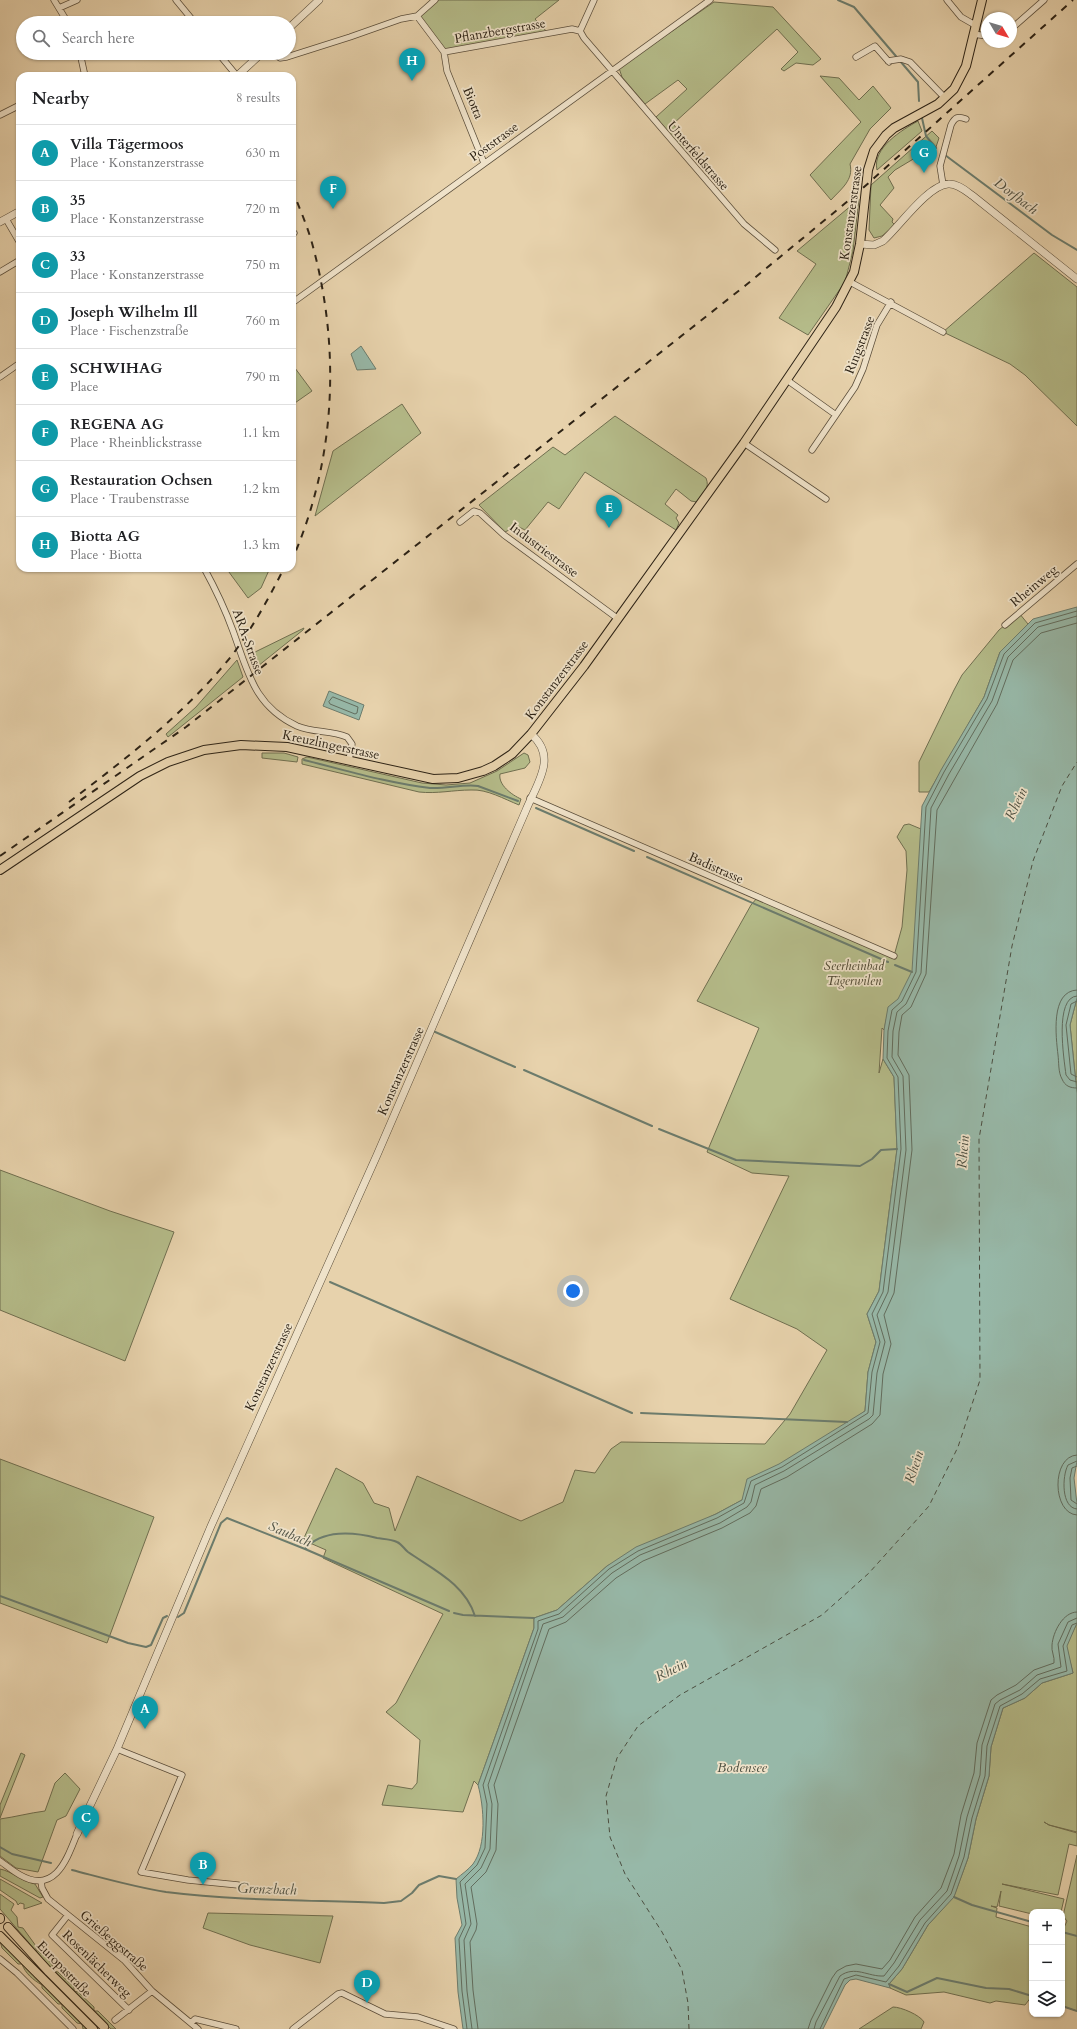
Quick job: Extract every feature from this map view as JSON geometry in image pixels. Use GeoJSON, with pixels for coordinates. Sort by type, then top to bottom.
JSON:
{"type":"FeatureCollection","features":[{"type":"Feature","properties":{"kind":"main road","name":"Konstanzerstrasse"},"geometry":{"type":"LineString","coordinates":[[531,734],[584,666],[744,443],[787,380],[850,282],[860,244],[866,180],[872,156],[886,135],[903,122],[916,116],[945,98],[956,85],[964,71],[982,0]]}},
{"type":"Feature","properties":{"kind":"main road","name":"Kreuzlingerstrasse"},"geometry":{"type":"LineString","coordinates":[[0,870],[140,776],[187,755],[224,747],[270,745],[303,750],[422,778],[458,778],[483,772],[494,766],[512,754],[531,734]]}},
{"type":"Feature","properties":{"kind":"main road","name":"Europastraße"},"geometry":{"type":"LineString","coordinates":[[8,1927],[104,2027]]}},
{"type":"Feature","properties":{"kind":"main road","name":"Europastraße"},"geometry":{"type":"LineString","coordinates":[[0,1936],[93,2029]]}},
{"type":"Feature","properties":{"kind":"street"},"geometry":{"type":"LineString","coordinates":[[54,0],[64,16]]}},
{"type":"Feature","properties":{"kind":"street"},"geometry":{"type":"LineString","coordinates":[[59,8],[77,0]]}},
{"type":"Feature","properties":{"kind":"street"},"geometry":{"type":"LineString","coordinates":[[176,0],[189,16]]}},
{"type":"Feature","properties":{"kind":"street"},"geometry":{"type":"LineString","coordinates":[[296,21],[319,0]]}},
{"type":"Feature","properties":{"kind":"street"},"geometry":{"type":"LineString","coordinates":[[296,55],[401,18],[418,16],[435,0]]}},
{"type":"Feature","properties":{"kind":"street"},"geometry":{"type":"LineString","coordinates":[[580,31],[594,0]]}},
{"type":"Feature","properties":{"kind":"street","name":"Poststrasse"},"geometry":{"type":"LineString","coordinates":[[296,300],[710,0]]}},
{"type":"Feature","properties":{"kind":"street"},"geometry":{"type":"LineString","coordinates":[[947,0],[961,17],[976,25]]}},
{"type":"Feature","properties":{"kind":"street"},"geometry":{"type":"LineString","coordinates":[[1017,24],[1044,0]]}},
{"type":"Feature","properties":{"kind":"street","name":"Pflanzbergstrasse"},"geometry":{"type":"LineString","coordinates":[[418,16],[444,52],[572,29],[580,31]]}},
{"type":"Feature","properties":{"kind":"street","name":"Unterfeldstrasse"},"geometry":{"type":"LineString","coordinates":[[580,31],[744,224],[775,250]]}},
{"type":"Feature","properties":{"kind":"street"},"geometry":{"type":"LineString","coordinates":[[973,34],[981,35]]}},
{"type":"Feature","properties":{"kind":"street"},"geometry":{"type":"LineString","coordinates":[[856,57],[875,46],[893,61],[910,62],[945,98]]}},
{"type":"Feature","properties":{"kind":"street","name":"Biotta"},"geometry":{"type":"LineString","coordinates":[[444,52],[447,71],[484,163]]}},
{"type":"Feature","properties":{"kind":"street"},"geometry":{"type":"LineString","coordinates":[[82,60],[84,72]]}},
{"type":"Feature","properties":{"kind":"street"},"geometry":{"type":"LineString","coordinates":[[224,60],[234,72]]}},
{"type":"Feature","properties":{"kind":"street"},"geometry":{"type":"LineString","coordinates":[[241,72],[254,60]]}},
{"type":"Feature","properties":{"kind":"street"},"geometry":{"type":"LineString","coordinates":[[0,115],[16,107]]}},
{"type":"Feature","properties":{"kind":"street"},"geometry":{"type":"LineString","coordinates":[[943,185],[940,166],[951,125],[954,119],[960,117],[966,119]]}},
{"type":"Feature","properties":{"kind":"street"},"geometry":{"type":"LineString","coordinates":[[860,244],[874,245],[883,241],[927,196],[943,185],[949,184],[961,188],[1077,279]]}},
{"type":"Feature","properties":{"kind":"street"},"geometry":{"type":"LineString","coordinates":[[16,213],[3,221],[16,238]]}},
{"type":"Feature","properties":{"kind":"street"},"geometry":{"type":"LineString","coordinates":[[0,272],[16,262]]}},
{"type":"Feature","properties":{"kind":"street"},"geometry":{"type":"LineString","coordinates":[[850,282],[890,302],[943,332]]}},
{"type":"Feature","properties":{"kind":"street","name":"Ringstrasse"},"geometry":{"type":"LineString","coordinates":[[812,450],[861,375],[877,325],[890,302]]}},
{"type":"Feature","properties":{"kind":"street"},"geometry":{"type":"LineString","coordinates":[[0,377],[16,366]]}},
{"type":"Feature","properties":{"kind":"street"},"geometry":{"type":"LineString","coordinates":[[787,380],[836,415]]}},
{"type":"Feature","properties":{"kind":"street"},"geometry":{"type":"LineString","coordinates":[[744,443],[826,499]]}},
{"type":"Feature","properties":{"kind":"street","name":"Industriestrasse"},"geometry":{"type":"LineString","coordinates":[[460,522],[474,511],[480,513],[504,535],[617,618]]}},
{"type":"Feature","properties":{"kind":"street","name":"Rheinweg"},"geometry":{"type":"LineString","coordinates":[[1005,625],[1077,564]]}},
{"type":"Feature","properties":{"kind":"street","name":"ARA-Strasse"},"geometry":{"type":"LineString","coordinates":[[206,572],[224,608],[247,674],[258,694],[274,711],[298,726],[348,737],[352,744],[348,760]]}},
{"type":"Feature","properties":{"kind":"street","name":"Konstanzerstrasse"},"geometry":{"type":"LineString","coordinates":[[87,1812],[117,1749],[174,1610],[341,1239],[542,770],[545,756],[540,743],[531,734]]}},
{"type":"Feature","properties":{"kind":"street","name":"Badistrasse"},"geometry":{"type":"LineString","coordinates":[[530,798],[894,956]]}},
{"type":"Feature","properties":{"kind":"street"},"geometry":{"type":"LineString","coordinates":[[117,1749],[182,1775],[141,1872],[188,1880],[238,1885]]}},
{"type":"Feature","properties":{"kind":"street"},"geometry":{"type":"LineString","coordinates":[[0,1861],[20,1876],[41,1881],[53,1877],[63,1866],[82,1823]]}},
{"type":"Feature","properties":{"kind":"street","name":"Grießeggstraße"},"geometry":{"type":"LineString","coordinates":[[41,1881],[42,1888],[48,1899],[124,1960],[152,1990],[198,2029]]}},
{"type":"Feature","properties":{"kind":"street","name":"Rosenlächerweg"},"geometry":{"type":"LineString","coordinates":[[68,1915],[52,1935],[129,2010]]}},
{"type":"Feature","properties":{"kind":"street"},"geometry":{"type":"LineString","coordinates":[[0,1959],[18,1973],[73,2029]]}},
{"type":"Feature","properties":{"kind":"street"},"geometry":{"type":"LineString","coordinates":[[115,2020],[152,1990]]}},
{"type":"Feature","properties":{"kind":"street"},"geometry":{"type":"LineString","coordinates":[[293,2029],[338,1994],[342,1993],[385,2014],[418,2017],[454,2029]]}},
{"type":"Feature","properties":{"kind":"street"},"geometry":{"type":"LineString","coordinates":[[191,2022],[195,2019],[236,2029]]}},
{"type":"Feature","properties":{"kind":"green space"},"geometry":{"type":"Polygon","coordinates":[[[438,0],[559,0],[535,19],[548,33],[444,52],[417,16],[438,0]]]}},
{"type":"Feature","properties":{"kind":"green space"},"geometry":{"type":"Polygon","coordinates":[[[714,2],[773,7],[821,59],[813,65],[796,63],[784,71],[781,69],[798,52],[777,29],[673,124],[695,150],[691,155],[683,150],[656,117],[687,89],[678,80],[645,104],[622,77],[619,68],[714,2]]]}},
{"type":"Feature","properties":{"kind":"green space"},"geometry":{"type":"Polygon","coordinates":[[[820,76],[839,78],[859,100],[873,86],[891,108],[870,129],[850,164],[850,175],[846,184],[831,200],[810,175],[861,122],[820,76]]]}},
{"type":"Feature","properties":{"kind":"green space"},"geometry":{"type":"Polygon","coordinates":[[[918,121],[922,131],[877,170],[879,154],[884,147],[904,129],[918,121]]]}},
{"type":"Feature","properties":{"kind":"green space"},"geometry":{"type":"Polygon","coordinates":[[[932,131],[939,138],[934,153],[930,152],[934,156],[925,160],[921,156],[918,160],[915,158],[895,170],[888,177],[894,188],[880,205],[893,219],[892,222],[895,225],[882,236],[874,238],[869,230],[871,185],[932,131]]]}},
{"type":"Feature","properties":{"kind":"green space"},"geometry":{"type":"Polygon","coordinates":[[[859,199],[853,251],[845,282],[808,335],[779,318],[816,264],[797,251],[859,199]]]}},
{"type":"Feature","properties":{"kind":"green space"},"geometry":{"type":"Polygon","coordinates":[[[1034,253],[1077,287],[1077,426],[1025,375],[1010,364],[943,332],[1034,253]]]}},
{"type":"Feature","properties":{"kind":"green space"},"geometry":{"type":"Polygon","coordinates":[[[296,369],[312,391],[296,402],[296,369]]]}},
{"type":"Feature","properties":{"kind":"green space"},"geometry":{"type":"Polygon","coordinates":[[[402,404],[421,433],[315,516],[333,451],[402,404]]]}},
{"type":"Feature","properties":{"kind":"green space"},"geometry":{"type":"Polygon","coordinates":[[[615,416],[706,478],[707,488],[697,502],[691,501],[676,489],[665,504],[678,515],[676,518],[679,523],[676,530],[585,472],[559,509],[548,502],[525,530],[517,526],[505,532],[479,505],[553,447],[565,455],[615,416]]]}},
{"type":"Feature","properties":{"kind":"green space"},"geometry":{"type":"Polygon","coordinates":[[[229,572],[268,572],[261,588],[248,598],[229,572]]]}},
{"type":"Feature","properties":{"kind":"green space"},"geometry":{"type":"Polygon","coordinates":[[[1019,613],[1028,624],[1000,652],[984,697],[929,792],[919,792],[919,762],[962,675],[999,630],[1019,613]]]}},
{"type":"Feature","properties":{"kind":"green space"},"geometry":{"type":"Polygon","coordinates":[[[304,628],[303,630],[253,670],[249,655],[304,628]]]}},
{"type":"Feature","properties":{"kind":"green space"},"geometry":{"type":"Polygon","coordinates":[[[237,660],[243,677],[168,737],[166,734],[196,707],[237,660]]]}},
{"type":"Feature","properties":{"kind":"green space"},"geometry":{"type":"Polygon","coordinates":[[[262,753],[284,753],[298,757],[297,762],[262,758],[262,753]]]}},
{"type":"Feature","properties":{"kind":"green space"},"geometry":{"type":"Polygon","coordinates":[[[524,753],[528,755],[530,762],[525,768],[500,774],[503,786],[521,799],[519,805],[483,791],[471,790],[432,793],[419,792],[302,764],[302,759],[307,757],[422,783],[446,785],[470,783],[497,771],[524,753]]]}},
{"type":"Feature","properties":{"kind":"green space","name":"Seerheinbad Tägerwilen"},"geometry":{"type":"Polygon","coordinates":[[[909,824],[921,829],[941,831],[908,1003],[889,1007],[884,1030],[882,1028],[879,1073],[883,1059],[894,1077],[897,1149],[879,1291],[867,1314],[876,1342],[868,1372],[865,1411],[742,1500],[607,1566],[557,1610],[534,1618],[534,1628],[478,1785],[474,1781],[463,1812],[382,1805],[388,1785],[412,1789],[417,1783],[420,1740],[386,1712],[396,1703],[443,1614],[323,1558],[326,1550],[303,1540],[336,1468],[363,1483],[374,1503],[389,1508],[395,1531],[417,1476],[521,1521],[563,1502],[575,1470],[595,1473],[611,1449],[621,1442],[765,1444],[790,1414],[827,1350],[797,1329],[730,1299],[789,1176],[752,1173],[707,1152],[759,1028],[697,1001],[751,905],[757,898],[894,956],[902,927],[907,870],[906,851],[897,837],[904,825],[909,824]]]}},
{"type":"Feature","properties":{"kind":"green space"},"geometry":{"type":"Polygon","coordinates":[[[1077,998],[1077,1093],[1070,1025],[1077,998]]]}},
{"type":"Feature","properties":{"kind":"green space"},"geometry":{"type":"Polygon","coordinates":[[[0,1170],[110,1211],[174,1232],[125,1361],[0,1310],[0,1170]]]}},
{"type":"Feature","properties":{"kind":"green space"},"geometry":{"type":"Polygon","coordinates":[[[0,1459],[154,1517],[107,1643],[0,1603],[0,1459]]]}},
{"type":"Feature","properties":{"kind":"green space"},"geometry":{"type":"Polygon","coordinates":[[[1077,1623],[1077,1832],[1049,1825],[1077,1833],[1077,1846],[1069,1844],[1058,1895],[1002,1884],[1064,1899],[1062,1909],[1029,1909],[1029,1913],[999,1906],[1001,1891],[997,1907],[991,1906],[997,1908],[996,1917],[1029,1926],[1029,2000],[1025,2005],[996,2001],[990,2003],[944,1992],[906,1995],[890,1988],[889,1984],[902,1969],[928,1925],[954,1896],[968,1858],[976,1819],[989,1776],[991,1747],[1003,1708],[1025,1698],[1042,1683],[1073,1673],[1066,1646],[1077,1623]]]}},
{"type":"Feature","properties":{"kind":"green space"},"geometry":{"type":"Polygon","coordinates":[[[21,1753],[25,1755],[0,1818],[0,1805],[21,1753]]]}},
{"type":"Feature","properties":{"kind":"green space"},"geometry":{"type":"Polygon","coordinates":[[[65,1773],[80,1789],[66,1816],[57,1820],[38,1872],[16,1868],[0,1856],[0,1819],[45,1811],[55,1783],[65,1773]]]}},
{"type":"Feature","properties":{"kind":"green space"},"geometry":{"type":"Polygon","coordinates":[[[1077,1855],[1077,2011],[1065,2007],[1065,1925],[1067,1921],[1065,1918],[1065,1909],[1077,1855]]]}},
{"type":"Feature","properties":{"kind":"green space"},"geometry":{"type":"Polygon","coordinates":[[[0,1869],[35,1884],[43,1897],[40,1898],[0,1876],[0,1869]]]}},
{"type":"Feature","properties":{"kind":"green space"},"geometry":{"type":"Polygon","coordinates":[[[0,1879],[42,1903],[24,1909],[24,1904],[20,1903],[18,1905],[16,1901],[0,1890],[0,1879]]]}},
{"type":"Feature","properties":{"kind":"green space"},"geometry":{"type":"Polygon","coordinates":[[[0,1894],[14,1904],[11,1910],[17,1917],[18,1927],[23,1928],[36,1946],[36,1950],[50,1961],[54,1971],[58,1972],[74,1987],[74,1991],[78,1992],[94,2007],[94,2011],[98,2011],[116,2029],[111,2029],[54,1972],[0,1909],[0,1894]]]}},
{"type":"Feature","properties":{"kind":"green space"},"geometry":{"type":"Polygon","coordinates":[[[208,1913],[333,1916],[320,1963],[250,1945],[203,1928],[208,1913]]]}},
{"type":"Feature","properties":{"kind":"green space"},"geometry":{"type":"Polygon","coordinates":[[[0,1941],[88,2029],[83,2029],[82,2024],[77,2023],[62,2008],[62,2004],[58,2004],[42,1988],[42,1985],[30,1976],[22,1964],[18,1964],[2,1948],[0,1941]]]}},
{"type":"Feature","properties":{"kind":"green space"},"geometry":{"type":"Polygon","coordinates":[[[893,2007],[915,2014],[922,2019],[924,2022],[921,2029],[859,2029],[893,2007]]]}},
{"type":"Feature","properties":{"kind":"water"},"geometry":{"type":"Polygon","coordinates":[[[361,346],[376,369],[357,370],[351,354],[361,346]]]}},
{"type":"Feature","properties":{"kind":"water","name":"Bodensee"},"geometry":{"type":"Polygon","coordinates":[[[1077,607],[1077,998],[1070,1025],[1077,1093],[1077,1461],[1074,1478],[1077,1504],[1077,1623],[1067,1646],[1073,1673],[1042,1683],[1025,1698],[1003,1708],[991,1747],[989,1776],[976,1819],[968,1858],[954,1897],[928,1925],[902,1969],[889,1984],[890,1988],[856,1979],[850,1980],[845,1985],[823,2029],[463,2029],[458,1992],[455,1938],[462,1925],[457,1898],[456,1879],[473,1864],[481,1847],[483,1815],[478,1785],[534,1628],[534,1618],[557,1610],[607,1566],[636,1547],[716,1514],[742,1500],[747,1479],[779,1464],[865,1411],[868,1372],[876,1342],[867,1314],[879,1291],[897,1149],[894,1077],[883,1059],[884,1030],[888,1007],[898,999],[912,971],[922,806],[941,770],[984,697],[1000,652],[1033,619],[1077,607]]]}},
{"type":"Feature","properties":{"kind":"water"},"geometry":{"type":"Polygon","coordinates":[[[329,691],[364,705],[359,720],[323,706],[329,691]]]}},
{"type":"Feature","properties":{"kind":"waterway","name":"Dorfbach"},"geometry":{"type":"LineString","coordinates":[[838,0],[854,7],[918,82],[919,101]]}},
{"type":"Feature","properties":{"kind":"waterway","name":"Dorfbach"},"geometry":{"type":"LineString","coordinates":[[922,118],[926,136],[936,148]]}},
{"type":"Feature","properties":{"kind":"waterway","name":"Dorfbach"},"geometry":{"type":"LineString","coordinates":[[945,155],[1052,235],[1077,250]]}},
{"type":"Feature","properties":{"kind":"waterway"},"geometry":{"type":"LineString","coordinates":[[304,760],[382,780],[414,786],[430,788],[478,786],[518,801]]}},
{"type":"Feature","properties":{"kind":"waterway"},"geometry":{"type":"LineString","coordinates":[[536,808],[634,851]]}},
{"type":"Feature","properties":{"kind":"waterway"},"geometry":{"type":"LineString","coordinates":[[647,857],[888,962]]}},
{"type":"Feature","properties":{"kind":"waterway"},"geometry":{"type":"LineString","coordinates":[[895,965],[912,972]]}},
{"type":"Feature","properties":{"kind":"waterway"},"geometry":{"type":"LineString","coordinates":[[433,1031],[515,1067]]}},
{"type":"Feature","properties":{"kind":"waterway"},"geometry":{"type":"LineString","coordinates":[[524,1070],[652,1126]]}},
{"type":"Feature","properties":{"kind":"waterway"},"geometry":{"type":"LineString","coordinates":[[659,1129],[736,1160],[860,1166],[872,1159],[881,1150],[897,1149]]}},
{"type":"Feature","properties":{"kind":"waterway"},"geometry":{"type":"LineString","coordinates":[[330,1282],[632,1413]]}},
{"type":"Feature","properties":{"kind":"waterway"},"geometry":{"type":"LineString","coordinates":[[641,1413],[847,1422]]}},
{"type":"Feature","properties":{"kind":"waterway","name":"Saubach"},"geometry":{"type":"LineString","coordinates":[[178,1617],[184,1613],[221,1523],[227,1518],[305,1549],[449,1611]]}},
{"type":"Feature","properties":{"kind":"waterway"},"geometry":{"type":"LineString","coordinates":[[305,1549],[320,1538],[339,1534],[358,1534],[395,1541],[456,1586],[464,1595],[475,1616]]}},
{"type":"Feature","properties":{"kind":"waterway","name":"Saubach"},"geometry":{"type":"LineString","coordinates":[[0,1596],[128,1643],[146,1647],[151,1645],[163,1618],[167,1616]]}},
{"type":"Feature","properties":{"kind":"waterway","name":"Saubach"},"geometry":{"type":"LineString","coordinates":[[454,1613],[463,1615],[534,1618]]}},
{"type":"Feature","properties":{"kind":"waterway","name":"Grenzbach"},"geometry":{"type":"LineString","coordinates":[[0,1847],[12,1854],[51,1863]]}},
{"type":"Feature","properties":{"kind":"waterway","name":"Grenzbach"},"geometry":{"type":"LineString","coordinates":[[72,1870],[142,1888],[193,1895],[248,1899],[384,1903],[401,1901],[412,1893],[419,1885],[439,1876],[456,1879]]}},
{"type":"Feature","properties":{"kind":"waterway"},"geometry":{"type":"LineString","coordinates":[[954,1897],[972,1905],[1029,1921]]}},
{"type":"Feature","properties":{"kind":"waterway"},"geometry":{"type":"LineString","coordinates":[[1065,1933],[1077,1936]]}},
{"type":"Feature","properties":{"kind":"waterway"},"geometry":{"type":"LineString","coordinates":[[889,1984],[907,1992],[937,1978],[986,1988],[1009,1989],[1029,1995]]}},
{"type":"Feature","properties":{"kind":"waterway"},"geometry":{"type":"LineString","coordinates":[[1065,2007],[1077,2011]]}},
{"type":"Feature","properties":{"kind":"ferry route"},"geometry":{"type":"LineString","coordinates":[[689,2029],[688,2003],[682,1970],[662,1932],[625,1874],[610,1837],[606,1796],[617,1758],[638,1726],[680,1695],[822,1615],[869,1573],[929,1506],[958,1447],[980,1380],[979,1139],[1012,946],[1033,861],[1062,786],[1077,762]]}},
{"type":"Feature","properties":{"kind":"tunnel"},"geometry":{"type":"LineString","coordinates":[[82,1823],[87,1812]]}},
{"type":"Feature","properties":{"kind":"railway"},"geometry":{"type":"LineString","coordinates":[[0,856],[186,727],[746,285],[854,196],[1073,0]]}},
{"type":"Feature","properties":{"kind":"railway"},"geometry":{"type":"LineString","coordinates":[[296,199],[310,236],[321,283],[327,323],[330,363],[329,403],[325,443],[318,483],[307,522],[296,550]]}},
{"type":"Feature","properties":{"kind":"railway"},"geometry":{"type":"LineString","coordinates":[[69,802],[156,733],[215,675],[233,654],[247,633],[267,601],[282,572]]}},
{"type":"Feature","properties":{"kind":"place","name":"Biotta AG"},"geometry":{"type":"Point","coordinates":[412,81]}},
{"type":"Feature","properties":{"kind":"place","name":"Restauration Ochsen"},"geometry":{"type":"Point","coordinates":[924,173]}},
{"type":"Feature","properties":{"kind":"place","name":"REGENA AG"},"geometry":{"type":"Point","coordinates":[333,209]}},
{"type":"Feature","properties":{"kind":"place","name":"SCHWIHAG"},"geometry":{"type":"Point","coordinates":[609,528]}},
{"type":"Feature","properties":{"kind":"place","name":"Villa Tägermoos"},"geometry":{"type":"Point","coordinates":[145,1729]}},
{"type":"Feature","properties":{"kind":"place","name":"33"},"geometry":{"type":"Point","coordinates":[86,1838]}},
{"type":"Feature","properties":{"kind":"place","name":"35"},"geometry":{"type":"Point","coordinates":[203,1885]}},
{"type":"Feature","properties":{"kind":"place","name":"Joseph Wilhelm Ill"},"geometry":{"type":"Point","coordinates":[367,2003]}},
{"type":"Feature","properties":{"kind":"water label","name":"Rhein"},"geometry":{"type":"Point","coordinates":[1016,804]}},
{"type":"Feature","properties":{"kind":"water label","name":"Rhein"},"geometry":{"type":"Point","coordinates":[963,1152]}},
{"type":"Feature","properties":{"kind":"water label","name":"Rhein"},"geometry":{"type":"Point","coordinates":[914,1467]}},
{"type":"Feature","properties":{"kind":"water label","name":"Rhein"},"geometry":{"type":"Point","coordinates":[671,1670]}}]}
